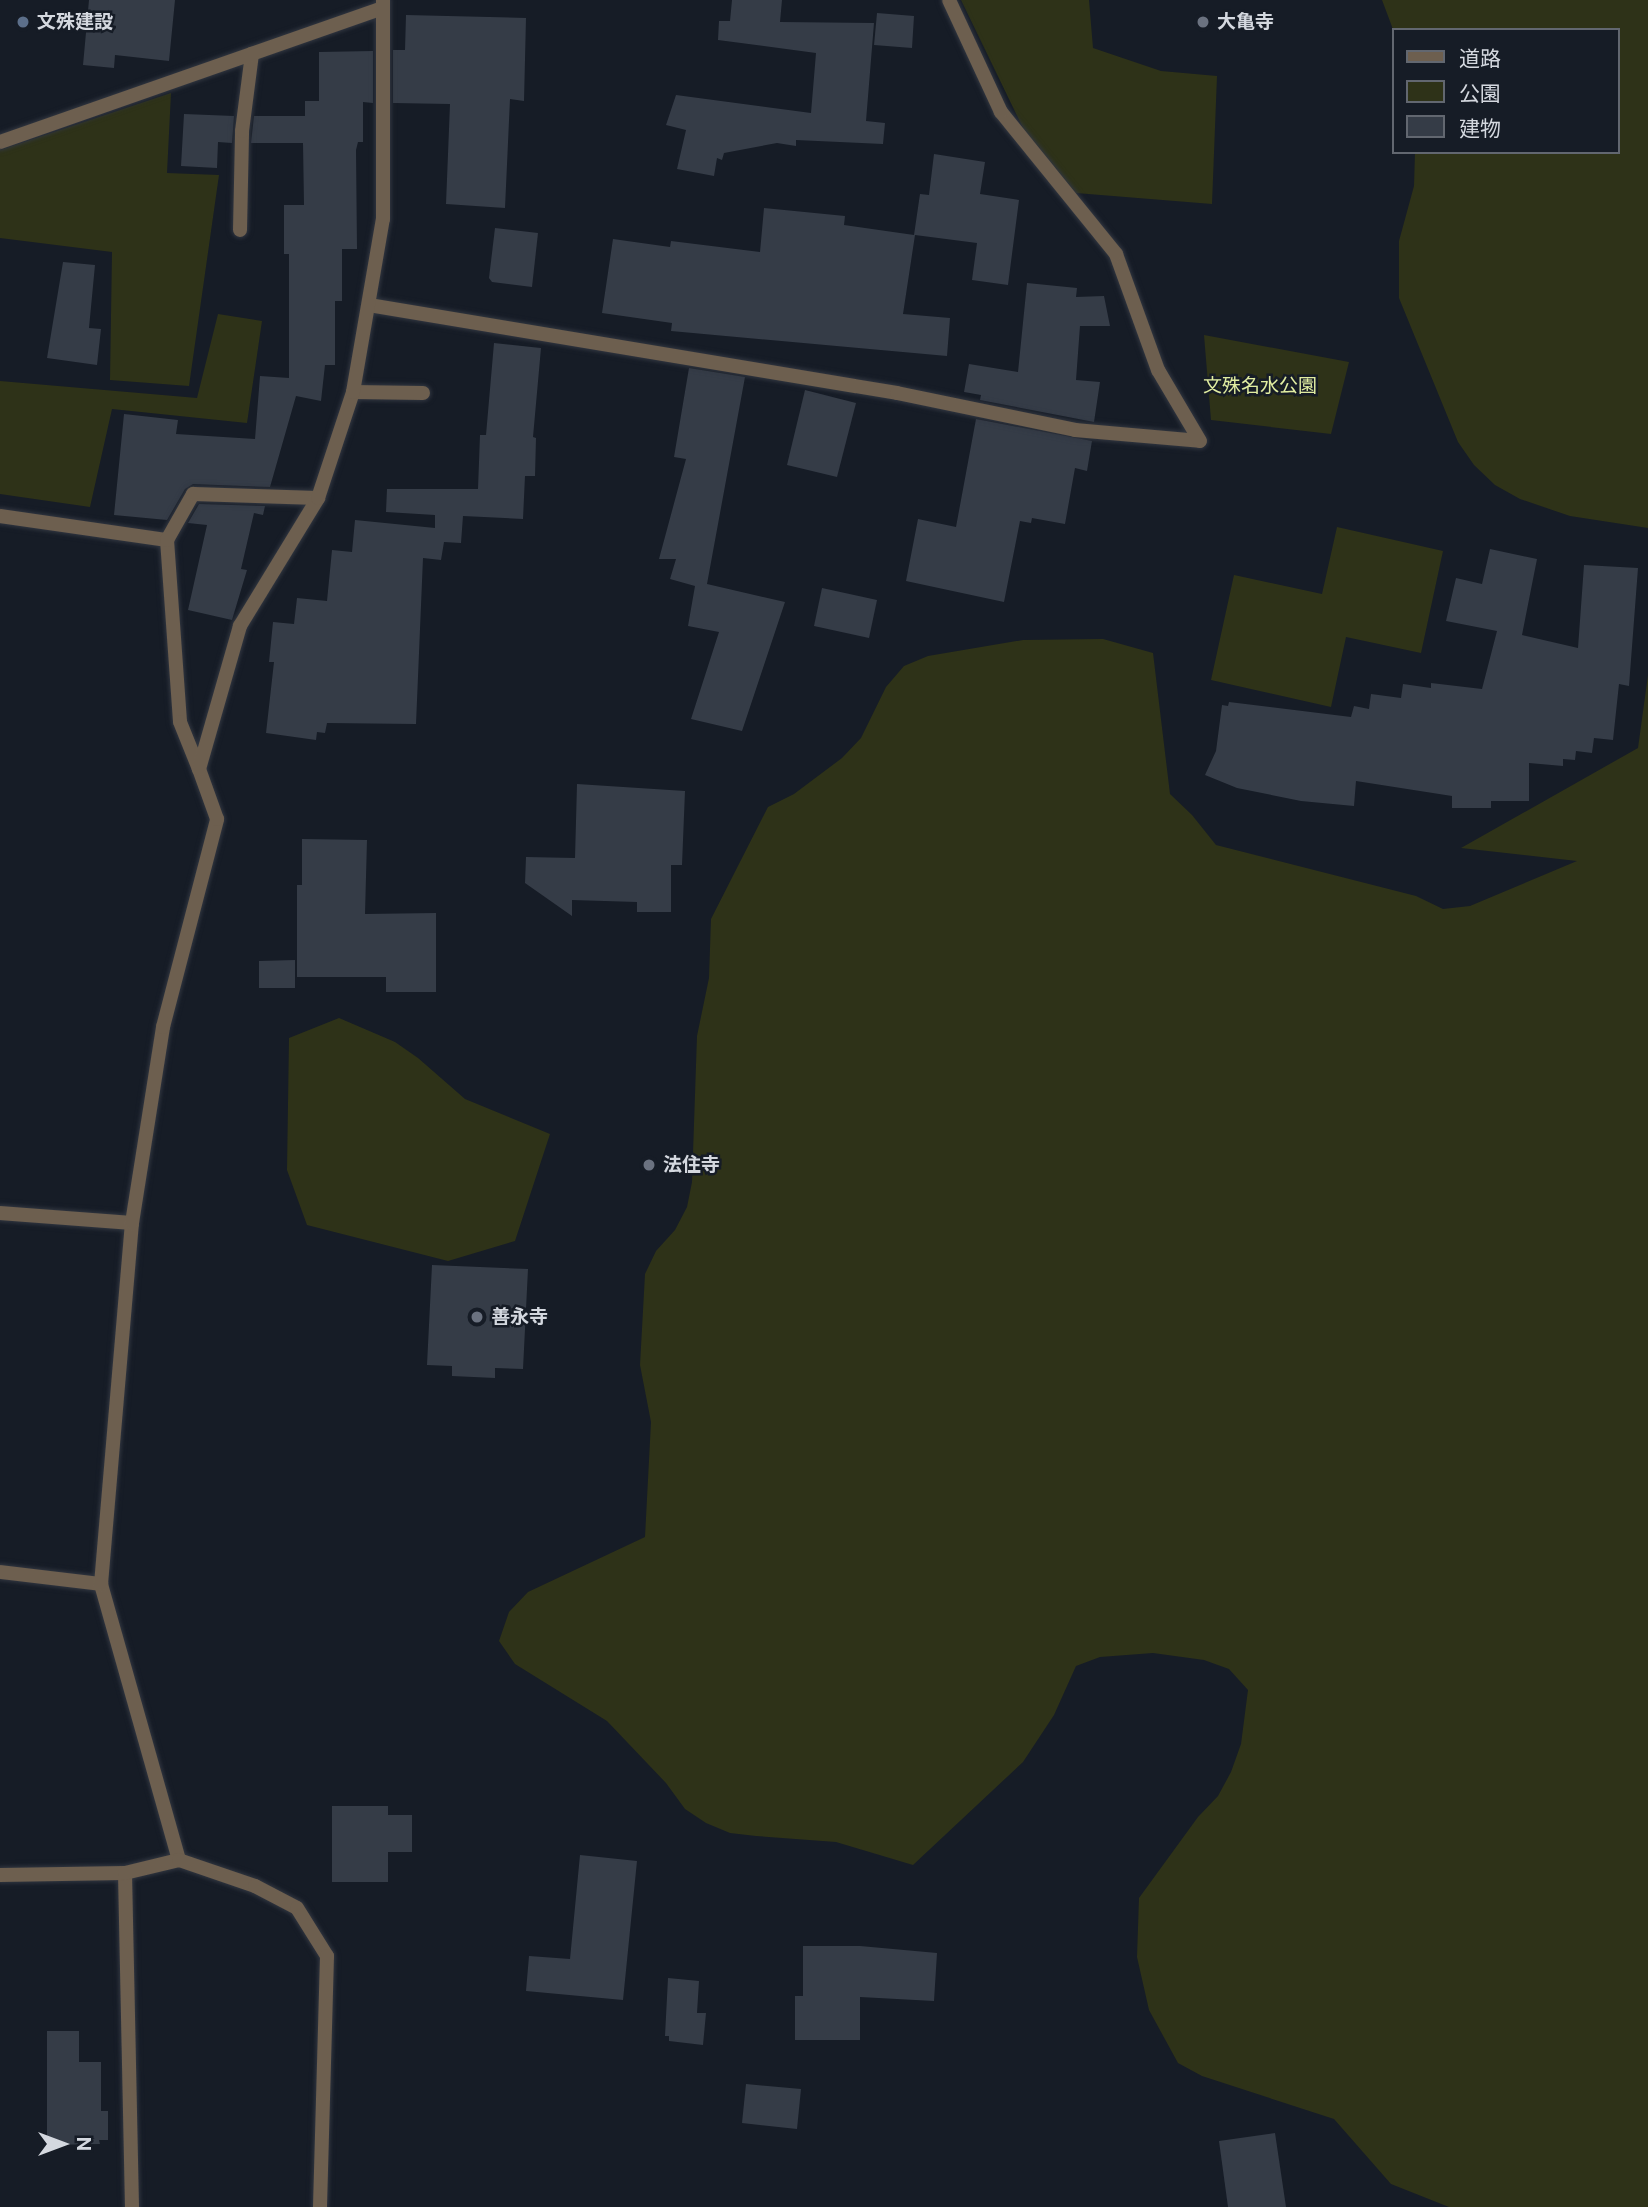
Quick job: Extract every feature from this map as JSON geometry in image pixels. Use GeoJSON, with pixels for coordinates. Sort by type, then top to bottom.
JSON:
{"type":"FeatureCollection","features":[{"type":"Feature","properties":{"kind":"street"},"geometry":{"type":"LineString","coordinates":[[369,305],[897,393],[1075,430],[1200,441],[1158,370],[1116,254],[1001,112],[949,0]]}},
{"type":"Feature","properties":{"kind":"street"},"geometry":{"type":"LineString","coordinates":[[0,142],[252,54],[383,4],[383,219],[353,392],[318,498],[240,626],[200,769]]}},
{"type":"Feature","properties":{"kind":"street"},"geometry":{"type":"LineString","coordinates":[[240,230],[242,131],[252,54]]}},
{"type":"Feature","properties":{"kind":"street"},"geometry":{"type":"LineString","coordinates":[[353,392],[424,393]]}},
{"type":"Feature","properties":{"kind":"street"},"geometry":{"type":"LineString","coordinates":[[179,1860],[101,1584],[132,1223],[163,1027],[217,819],[180,722],[167,541],[193,494],[318,498]]}},
{"type":"Feature","properties":{"kind":"street"},"geometry":{"type":"LineString","coordinates":[[0,516],[167,541]]}},
{"type":"Feature","properties":{"kind":"street"},"geometry":{"type":"LineString","coordinates":[[0,1213],[132,1223]]}},
{"type":"Feature","properties":{"kind":"street"},"geometry":{"type":"LineString","coordinates":[[0,1572],[101,1584]]}},
{"type":"Feature","properties":{"kind":"street"},"geometry":{"type":"LineString","coordinates":[[0,1875],[125,1873],[179,1860],[255,1886],[297,1908],[327,1956],[320,2207]]}},
{"type":"Feature","properties":{"kind":"street"},"geometry":{"type":"LineString","coordinates":[[125,1873],[132,2207]]}},
{"type":"Feature","properties":{"kind":"green space"},"geometry":{"type":"Polygon","coordinates":[[[961,0],[1089,0],[1093,48],[1161,71],[1217,76],[1212,204],[1076,193],[1023,128],[961,0]]]}},
{"type":"Feature","properties":{"kind":"green space"},"geometry":{"type":"Polygon","coordinates":[[[1382,0],[1648,0],[1648,528],[1570,516],[1520,499],[1495,485],[1474,465],[1458,442],[1399,298],[1399,241],[1414,186],[1415,154],[1620,154],[1620,28],[1392,28],[1382,0]]]}},
{"type":"Feature","properties":{"kind":"green space"},"geometry":{"type":"Polygon","coordinates":[[[171,93],[167,173],[219,175],[189,386],[110,380],[112,252],[0,238],[0,150],[171,93]]]}},
{"type":"Feature","properties":{"kind":"green space"},"geometry":{"type":"Polygon","coordinates":[[[218,314],[262,321],[247,423],[112,409],[90,507],[0,494],[0,381],[197,398],[218,314]]]}},
{"type":"Feature","properties":{"kind":"green space","name":"文殊名水公園"},"geometry":{"type":"Polygon","coordinates":[[[1204,335],[1349,362],[1331,434],[1211,420],[1204,335]]]}},
{"type":"Feature","properties":{"kind":"green space"},"geometry":{"type":"Polygon","coordinates":[[[1337,527],[1443,551],[1421,653],[1346,637],[1331,707],[1211,680],[1234,575],[1322,594],[1337,527]]]}},
{"type":"Feature","properties":{"kind":"green space"},"geometry":{"type":"Polygon","coordinates":[[[1103,639],[1153,653],[1170,794],[1192,815],[1216,845],[1416,896],[1443,909],[1470,906],[1577,861],[1461,848],[1638,748],[1648,675],[1648,2207],[1449,2207],[1391,2184],[1334,2119],[1202,2076],[1178,2063],[1149,2010],[1137,1957],[1139,1898],[1198,1817],[1218,1796],[1231,1772],[1241,1744],[1248,1690],[1229,1669],[1204,1660],[1153,1653],[1100,1657],[1076,1666],[1054,1715],[1023,1762],[913,1865],[836,1842],[730,1833],[706,1823],[685,1809],[666,1783],[607,1721],[515,1664],[499,1641],[509,1612],[528,1592],[645,1537],[651,1422],[640,1365],[645,1274],[656,1251],[675,1230],[687,1207],[692,1182],[697,1036],[709,978],[711,919],[768,807],[794,794],[842,758],[861,738],[886,687],[904,666],[928,656],[1023,640],[1103,639]]]}},
{"type":"Feature","properties":{"kind":"green space"},"geometry":{"type":"Polygon","coordinates":[[[339,1018],[395,1042],[418,1058],[465,1099],[550,1134],[515,1241],[448,1261],[307,1225],[287,1170],[289,1038],[339,1018]]]}},
{"type":"Feature","properties":{"kind":"building"},"geometry":{"type":"Polygon","coordinates":[[[89,0],[175,0],[169,61],[115,55],[114,68],[83,65],[89,0]]]}},
{"type":"Feature","properties":{"kind":"building"},"geometry":{"type":"Polygon","coordinates":[[[732,0],[782,0],[780,22],[874,23],[866,121],[885,123],[883,144],[796,140],[796,146],[777,143],[724,153],[722,160],[717,158],[714,176],[677,169],[686,130],[666,125],[676,95],[811,113],[816,53],[718,40],[719,21],[730,21],[732,0]]]}},
{"type":"Feature","properties":{"kind":"building"},"geometry":{"type":"Polygon","coordinates":[[[877,13],[914,16],[912,48],[874,45],[877,13]]]}},
{"type":"Feature","properties":{"kind":"building"},"geometry":{"type":"Polygon","coordinates":[[[406,15],[526,18],[524,101],[510,99],[505,208],[446,204],[450,104],[393,103],[393,50],[405,50],[406,15]]]}},
{"type":"Feature","properties":{"kind":"building"},"geometry":{"type":"Polygon","coordinates":[[[373,51],[373,103],[363,102],[363,142],[358,142],[356,150],[357,249],[342,249],[342,301],[335,301],[335,365],[325,365],[321,401],[296,396],[270,487],[193,484],[185,489],[167,520],[114,515],[124,414],[178,420],[176,434],[255,439],[260,376],[289,378],[289,254],[284,254],[284,205],[304,205],[303,143],[251,143],[254,116],[305,116],[305,101],[319,101],[319,52],[373,51]]]}},
{"type":"Feature","properties":{"kind":"building"},"geometry":{"type":"Polygon","coordinates":[[[184,114],[234,116],[232,143],[218,142],[217,168],[181,166],[184,114]]]}},
{"type":"Feature","properties":{"kind":"building"},"geometry":{"type":"Polygon","coordinates":[[[934,154],[985,162],[980,194],[1019,200],[1008,285],[972,280],[977,243],[915,235],[903,314],[950,318],[947,356],[671,331],[672,323],[602,313],[613,239],[670,247],[671,241],[760,252],[764,208],[845,216],[844,225],[914,235],[920,194],[929,195],[934,154]]]}},
{"type":"Feature","properties":{"kind":"building"},"geometry":{"type":"Polygon","coordinates":[[[495,228],[538,233],[532,287],[492,282],[489,278],[495,228]]]}},
{"type":"Feature","properties":{"kind":"building"},"geometry":{"type":"Polygon","coordinates":[[[63,262],[95,265],[89,328],[101,329],[97,365],[47,358],[63,262]]]}},
{"type":"Feature","properties":{"kind":"building"},"geometry":{"type":"Polygon","coordinates":[[[1027,283],[1077,288],[1076,297],[1104,296],[1110,326],[1080,326],[1076,380],[1100,382],[1094,422],[980,400],[981,395],[964,392],[969,364],[1018,372],[1027,283]]]}},
{"type":"Feature","properties":{"kind":"building"},"geometry":{"type":"Polygon","coordinates":[[[494,343],[541,348],[533,437],[536,438],[535,476],[525,476],[523,519],[463,516],[461,543],[444,542],[441,560],[423,558],[416,724],[327,723],[325,733],[317,732],[316,740],[266,733],[274,662],[269,662],[273,622],[294,624],[297,598],[327,601],[332,550],[352,552],[355,520],[435,528],[435,515],[386,512],[387,489],[478,489],[480,435],[486,435],[494,343]]]}},
{"type":"Feature","properties":{"kind":"building"},"geometry":{"type":"Polygon","coordinates":[[[689,368],[745,377],[707,584],[785,602],[742,731],[691,719],[719,632],[688,626],[695,586],[670,579],[676,559],[659,559],[686,459],[674,457],[689,368]]]}},
{"type":"Feature","properties":{"kind":"building"},"geometry":{"type":"Polygon","coordinates":[[[805,390],[856,403],[837,477],[787,465],[805,390]]]}},
{"type":"Feature","properties":{"kind":"building"},"geometry":{"type":"Polygon","coordinates":[[[976,419],[1092,441],[1087,471],[1075,468],[1065,524],[1032,518],[1031,523],[1020,521],[1004,602],[906,581],[918,519],[956,527],[976,419]]]}},
{"type":"Feature","properties":{"kind":"building"},"geometry":{"type":"Polygon","coordinates":[[[199,504],[265,506],[263,515],[254,513],[241,569],[247,570],[232,620],[188,610],[207,525],[188,523],[199,504]]]}},
{"type":"Feature","properties":{"kind":"building"},"geometry":{"type":"Polygon","coordinates":[[[1490,549],[1537,559],[1522,635],[1578,648],[1584,565],[1638,568],[1629,686],[1619,684],[1613,740],[1594,738],[1592,753],[1576,751],[1575,760],[1563,759],[1563,766],[1529,763],[1529,801],[1491,801],[1491,808],[1452,808],[1452,796],[1356,781],[1354,806],[1301,801],[1237,788],[1205,775],[1216,751],[1222,705],[1228,706],[1229,702],[1351,717],[1354,706],[1369,709],[1371,694],[1401,698],[1403,684],[1431,688],[1431,683],[1482,689],[1497,631],[1446,621],[1456,578],[1482,584],[1490,549]]]}},
{"type":"Feature","properties":{"kind":"building"},"geometry":{"type":"Polygon","coordinates":[[[822,588],[877,600],[869,638],[814,626],[822,588]]]}},
{"type":"Feature","properties":{"kind":"building"},"geometry":{"type":"Polygon","coordinates":[[[577,784],[685,791],[682,865],[671,865],[671,912],[637,912],[637,902],[572,900],[572,916],[525,883],[526,857],[575,858],[577,784]]]}},
{"type":"Feature","properties":{"kind":"building"},"geometry":{"type":"Polygon","coordinates":[[[302,839],[367,840],[365,914],[436,913],[436,992],[386,992],[386,977],[297,977],[297,885],[302,885],[302,839]]]}},
{"type":"Feature","properties":{"kind":"building"},"geometry":{"type":"Polygon","coordinates":[[[295,960],[295,988],[259,988],[259,961],[295,960]]]}},
{"type":"Feature","properties":{"kind":"building","name":"善永寺"},"geometry":{"type":"Polygon","coordinates":[[[432,1265],[528,1269],[523,1369],[495,1368],[495,1378],[452,1376],[452,1366],[427,1365],[432,1265]]]}},
{"type":"Feature","properties":{"kind":"building"},"geometry":{"type":"Polygon","coordinates":[[[332,1806],[388,1806],[388,1815],[412,1815],[412,1852],[388,1852],[388,1882],[332,1882],[332,1806]]]}},
{"type":"Feature","properties":{"kind":"building"},"geometry":{"type":"Polygon","coordinates":[[[580,1855],[637,1861],[623,2000],[526,1991],[529,1956],[570,1959],[580,1855]]]}},
{"type":"Feature","properties":{"kind":"building"},"geometry":{"type":"Polygon","coordinates":[[[803,1946],[860,1946],[937,1953],[934,2001],[860,1997],[860,2040],[795,2040],[795,1996],[803,1996],[803,1946]]]}},
{"type":"Feature","properties":{"kind":"building"},"geometry":{"type":"Polygon","coordinates":[[[668,1978],[699,1981],[697,2013],[706,2013],[703,2045],[669,2041],[669,2036],[665,2036],[668,1978]]]}},
{"type":"Feature","properties":{"kind":"building"},"geometry":{"type":"Polygon","coordinates":[[[47,2031],[79,2031],[79,2062],[101,2062],[101,2111],[108,2111],[108,2140],[99,2140],[100,2144],[47,2145],[47,2031]]]}},
{"type":"Feature","properties":{"kind":"building"},"geometry":{"type":"Polygon","coordinates":[[[746,2084],[801,2089],[797,2129],[742,2123],[746,2084]]]}},
{"type":"Feature","properties":{"kind":"building"},"geometry":{"type":"Polygon","coordinates":[[[1275,2133],[1286,2207],[1228,2207],[1219,2141],[1275,2133]]]}},
{"type":"Feature","properties":{"kind":"place","name":"文殊建設"},"geometry":{"type":"Point","coordinates":[23,22]}},
{"type":"Feature","properties":{"kind":"place","name":"大亀寺"},"geometry":{"type":"Point","coordinates":[1203,22]}},
{"type":"Feature","properties":{"kind":"place","name":"法住寺"},"geometry":{"type":"Point","coordinates":[649,1165]}},
{"type":"Feature","properties":{"kind":"place","name":"善永寺"},"geometry":{"type":"Point","coordinates":[477,1317]}}]}
